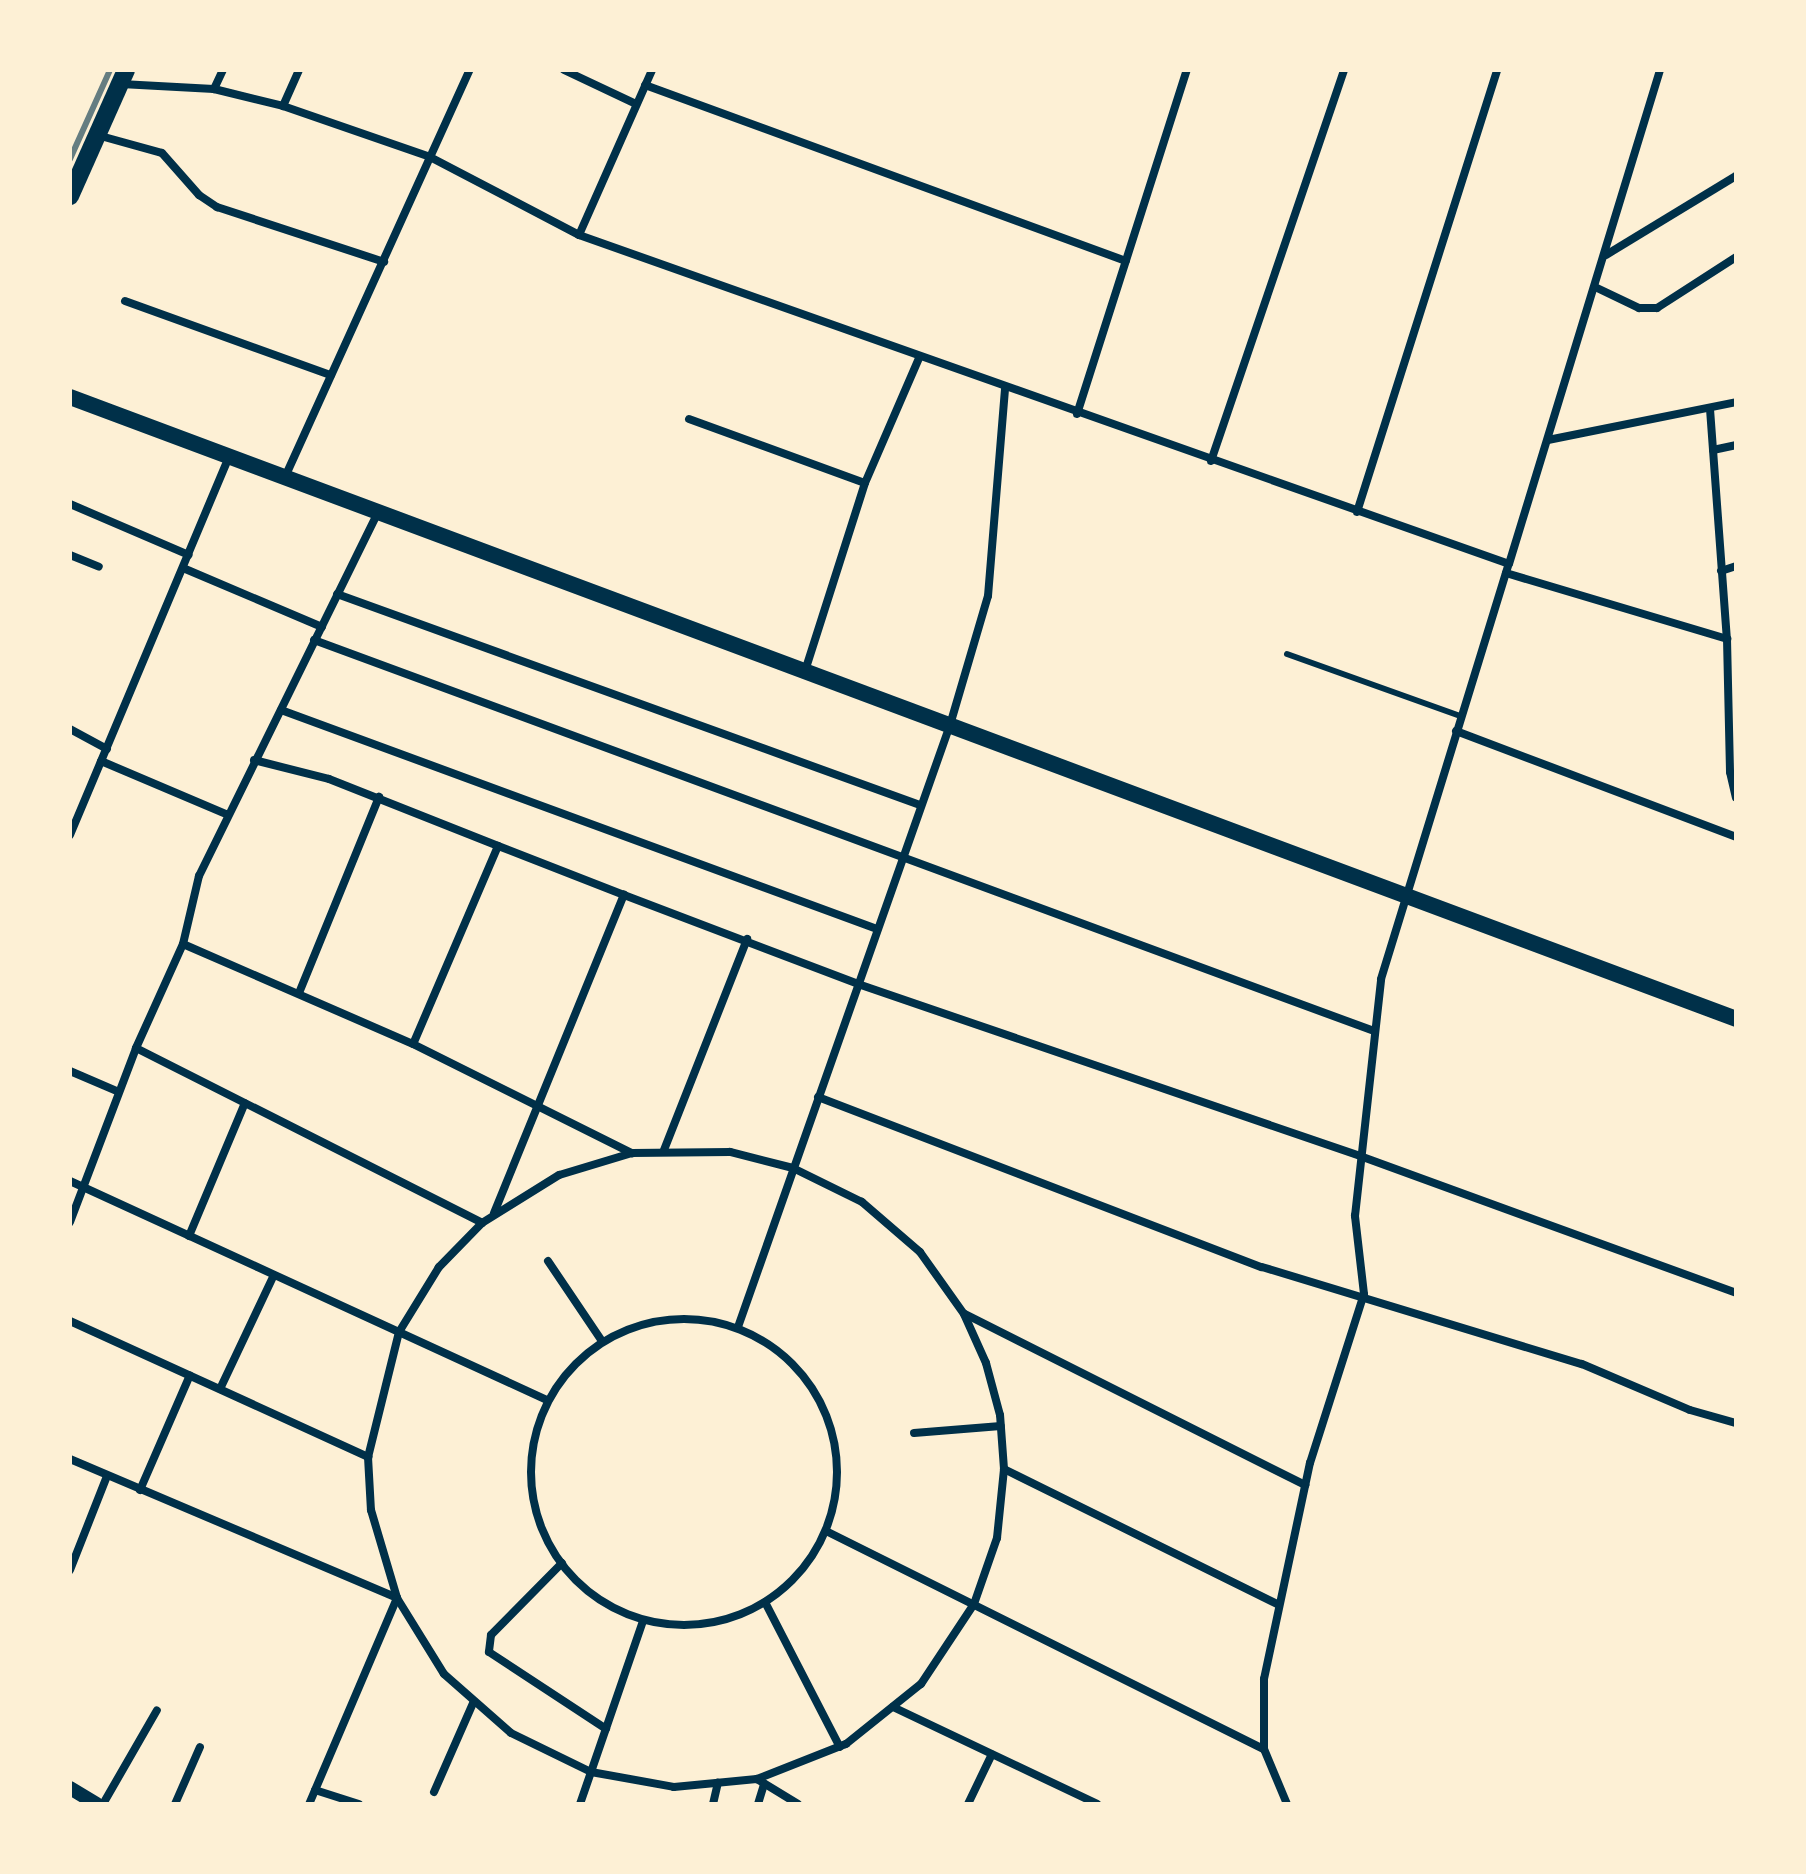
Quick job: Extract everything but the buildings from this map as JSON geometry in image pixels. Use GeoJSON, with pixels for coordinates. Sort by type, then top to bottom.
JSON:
{"type":"FeatureCollection","features":[{"type":"Feature","properties":{"kind":"main road"},"geometry":{"type":"LineString","coordinates":[[70,196],[123,77]]}},
{"type":"Feature","properties":{"kind":"main road"},"geometry":{"type":"LineString","coordinates":[[70,397],[1736,1019]]}},
{"type":"Feature","properties":{"kind":"street"},"geometry":{"type":"LineString","coordinates":[[214,89],[223,70]]}},
{"type":"Feature","properties":{"kind":"street"},"geometry":{"type":"LineString","coordinates":[[283,106],[299,70]]}},
{"type":"Feature","properties":{"kind":"street"},"geometry":{"type":"LineString","coordinates":[[285,477],[470,70]]}},
{"type":"Feature","properties":{"kind":"street"},"geometry":{"type":"LineString","coordinates":[[564,70],[636,104]]}},
{"type":"Feature","properties":{"kind":"street"},"geometry":{"type":"LineString","coordinates":[[579,235],[652,70]]}},
{"type":"Feature","properties":{"kind":"street"},"geometry":{"type":"LineString","coordinates":[[1077,414],[1187,70]]}},
{"type":"Feature","properties":{"kind":"street"},"geometry":{"type":"LineString","coordinates":[[1211,461],[1344,70]]}},
{"type":"Feature","properties":{"kind":"street"},"geometry":{"type":"LineString","coordinates":[[1357,512],[1497,70]]}},
{"type":"Feature","properties":{"kind":"street"},"geometry":{"type":"LineString","coordinates":[[1287,1804],[1264,1749],[1264,1679],[1277,1604],[1305,1485],[1364,1294],[1355,1216],[1360,1156],[1374,1031],[1403,894],[1606,255],[1660,70]]}},
{"type":"Feature","properties":{"kind":"street"},"geometry":{"type":"LineString","coordinates":[[123,77],[214,89],[283,106],[430,157],[579,235],[1357,512],[1508,569],[1726,636]]}},
{"type":"Feature","properties":{"kind":"street"},"geometry":{"type":"LineString","coordinates":[[645,85],[1126,261]]}},
{"type":"Feature","properties":{"kind":"street"},"geometry":{"type":"LineString","coordinates":[[97,135],[162,153],[199,195],[217,207],[384,262]]}},
{"type":"Feature","properties":{"kind":"street"},"geometry":{"type":"LineString","coordinates":[[1606,255],[1736,176]]}},
{"type":"Feature","properties":{"kind":"street"},"geometry":{"type":"LineString","coordinates":[[1595,287],[1639,308],[1657,308],[1736,257]]}},
{"type":"Feature","properties":{"kind":"street"},"geometry":{"type":"LineString","coordinates":[[125,301],[331,375]]}},
{"type":"Feature","properties":{"kind":"street"},"geometry":{"type":"LineString","coordinates":[[805,671],[865,483],[919,358]]}},
{"type":"Feature","properties":{"kind":"street"},"geometry":{"type":"LineString","coordinates":[[738,1327],[950,725],[988,596],[1005,389]]}},
{"type":"Feature","properties":{"kind":"street"},"geometry":{"type":"LineString","coordinates":[[1548,440],[1736,402]]}},
{"type":"Feature","properties":{"kind":"street"},"geometry":{"type":"LineString","coordinates":[[1710,409],[1726,636],[1730,772],[1736,797]]}},
{"type":"Feature","properties":{"kind":"street"},"geometry":{"type":"LineString","coordinates":[[689,419],[865,483]]}},
{"type":"Feature","properties":{"kind":"street"},"geometry":{"type":"LineString","coordinates":[[1713,450],[1736,445]]}},
{"type":"Feature","properties":{"kind":"street"},"geometry":{"type":"LineString","coordinates":[[70,835],[72,821],[107,749],[229,456]]}},
{"type":"Feature","properties":{"kind":"street"},"geometry":{"type":"LineString","coordinates":[[70,504],[189,555]]}},
{"type":"Feature","properties":{"kind":"street"},"geometry":{"type":"LineString","coordinates":[[70,1222],[136,1048],[183,944],[199,876],[226,814],[378,512]]}},
{"type":"Feature","properties":{"kind":"street"},"geometry":{"type":"LineString","coordinates":[[70,555],[99,567]]}},
{"type":"Feature","properties":{"kind":"street"},"geometry":{"type":"LineString","coordinates":[[1721,571],[1736,566]]}},
{"type":"Feature","properties":{"kind":"street"},"geometry":{"type":"LineString","coordinates":[[183,568],[322,627]]}},
{"type":"Feature","properties":{"kind":"street"},"geometry":{"type":"LineString","coordinates":[[337,594],[920,805]]}},
{"type":"Feature","properties":{"kind":"street"},"geometry":{"type":"LineString","coordinates":[[1726,636],[1736,629]]}},
{"type":"Feature","properties":{"kind":"street"},"geometry":{"type":"LineString","coordinates":[[314,640],[1374,1031]]}},
{"type":"Feature","properties":{"kind":"street"},"geometry":{"type":"LineString","coordinates":[[281,710],[877,929]]}},
{"type":"Feature","properties":{"kind":"street"},"geometry":{"type":"LineString","coordinates":[[70,729],[107,749]]}},
{"type":"Feature","properties":{"kind":"street"},"geometry":{"type":"LineString","coordinates":[[1456,731],[1736,837]]}},
{"type":"Feature","properties":{"kind":"street"},"geometry":{"type":"LineString","coordinates":[[254,760],[379,797],[858,984],[1360,1156],[1736,1293]]}},
{"type":"Feature","properties":{"kind":"street"},"geometry":{"type":"LineString","coordinates":[[101,761],[226,814]]}},
{"type":"Feature","properties":{"kind":"street"},"geometry":{"type":"LineString","coordinates":[[299,993],[379,797]]}},
{"type":"Feature","properties":{"kind":"street"},"geometry":{"type":"LineString","coordinates":[[413,1044],[498,846]]}},
{"type":"Feature","properties":{"kind":"street"},"geometry":{"type":"LineString","coordinates":[[493,1214],[624,895]]}},
{"type":"Feature","properties":{"kind":"street"},"geometry":{"type":"LineString","coordinates":[[664,1150],[747,939]]}},
{"type":"Feature","properties":{"kind":"street"},"geometry":{"type":"LineString","coordinates":[[183,944],[413,1044],[632,1153]]}},
{"type":"Feature","properties":{"kind":"street"},"geometry":{"type":"LineString","coordinates":[[136,1048],[482,1223]]}},
{"type":"Feature","properties":{"kind":"street"},"geometry":{"type":"LineString","coordinates":[[70,1071],[119,1092]]}},
{"type":"Feature","properties":{"kind":"street"},"geometry":{"type":"LineString","coordinates":[[818,1097],[1262,1267],[1364,1294],[1582,1364],[1690,1410],[1736,1423]]}},
{"type":"Feature","properties":{"kind":"street"},"geometry":{"type":"LineString","coordinates":[[189,1236],[245,1103]]}},
{"type":"Feature","properties":{"kind":"street"},"geometry":{"type":"LineString","coordinates":[[664,1150],[730,1152],[793,1168],[862,1202],[908,1242],[964,1314],[986,1363],[1001,1426],[1004,1469],[997,1538],[974,1604],[921,1684],[840,1747],[760,1782],[674,1787],[591,1772],[511,1733],[444,1674],[397,1598],[371,1510],[368,1457],[399,1332],[439,1267],[493,1214],[559,1175],[632,1153],[664,1150]]}},
{"type":"Feature","properties":{"kind":"street"},"geometry":{"type":"LineString","coordinates":[[70,1181],[547,1400]]}},
{"type":"Feature","properties":{"kind":"street"},"geometry":{"type":"LineString","coordinates":[[548,1261],[602,1341]]}},
{"type":"Feature","properties":{"kind":"street"},"geometry":{"type":"LineString","coordinates":[[220,1389],[274,1275]]}},
{"type":"Feature","properties":{"kind":"street"},"geometry":{"type":"LineString","coordinates":[[964,1314],[1305,1485]]}},
{"type":"Feature","properties":{"kind":"street"},"geometry":{"type":"LineString","coordinates":[[694,1318],[738,1327],[780,1352],[813,1388],[828,1422],[837,1483],[826,1531],[804,1569],[765,1602],[731,1619],[687,1626],[643,1621],[601,1602],[562,1563],[543,1534],[531,1489],[532,1444],[547,1400],[573,1364],[602,1341],[650,1321],[694,1318]]}},
{"type":"Feature","properties":{"kind":"street"},"geometry":{"type":"LineString","coordinates":[[70,1321],[368,1457]]}},
{"type":"Feature","properties":{"kind":"street"},"geometry":{"type":"LineString","coordinates":[[140,1490],[190,1375]]}},
{"type":"Feature","properties":{"kind":"street"},"geometry":{"type":"LineString","coordinates":[[914,1433],[1001,1426]]}},
{"type":"Feature","properties":{"kind":"street"},"geometry":{"type":"LineString","coordinates":[[70,1459],[397,1598]]}},
{"type":"Feature","properties":{"kind":"street"},"geometry":{"type":"LineString","coordinates":[[1004,1469],[1277,1604]]}},
{"type":"Feature","properties":{"kind":"street"},"geometry":{"type":"LineString","coordinates":[[70,1570],[107,1476]]}},
{"type":"Feature","properties":{"kind":"street"},"geometry":{"type":"LineString","coordinates":[[826,1531],[1264,1749]]}},
{"type":"Feature","properties":{"kind":"street"},"geometry":{"type":"LineString","coordinates":[[562,1563],[491,1635],[489,1652],[606,1729]]}},
{"type":"Feature","properties":{"kind":"street"},"geometry":{"type":"LineString","coordinates":[[309,1804],[397,1598]]}},
{"type":"Feature","properties":{"kind":"street"},"geometry":{"type":"LineString","coordinates":[[765,1602],[840,1747]]}},
{"type":"Feature","properties":{"kind":"street"},"geometry":{"type":"LineString","coordinates":[[580,1804],[643,1621]]}},
{"type":"Feature","properties":{"kind":"street"},"geometry":{"type":"LineString","coordinates":[[434,1792],[474,1701]]}},
{"type":"Feature","properties":{"kind":"street"},"geometry":{"type":"LineString","coordinates":[[893,1707],[1097,1804]]}},
{"type":"Feature","properties":{"kind":"street"},"geometry":{"type":"LineString","coordinates":[[70,1788],[100,1804],[157,1710]]}},
{"type":"Feature","properties":{"kind":"street"},"geometry":{"type":"LineString","coordinates":[[175,1804],[200,1747]]}},
{"type":"Feature","properties":{"kind":"street"},"geometry":{"type":"LineString","coordinates":[[968,1804],[992,1754]]}},
{"type":"Feature","properties":{"kind":"street"},"geometry":{"type":"LineString","coordinates":[[758,1804],[760,1782]]}},
{"type":"Feature","properties":{"kind":"street"},"geometry":{"type":"LineString","coordinates":[[760,1782],[798,1804]]}},
{"type":"Feature","properties":{"kind":"street"},"geometry":{"type":"LineString","coordinates":[[713,1804],[718,1783]]}},
{"type":"Feature","properties":{"kind":"street"},"geometry":{"type":"LineString","coordinates":[[315,1790],[359,1804]]}},
{"type":"Feature","properties":{"kind":"lane"},"geometry":{"type":"LineString","coordinates":[[1287,654],[1460,716]]}},
{"type":"Feature","properties":{"kind":"railway"},"geometry":{"type":"LineString","coordinates":[[70,159],[110,70]]}}]}
